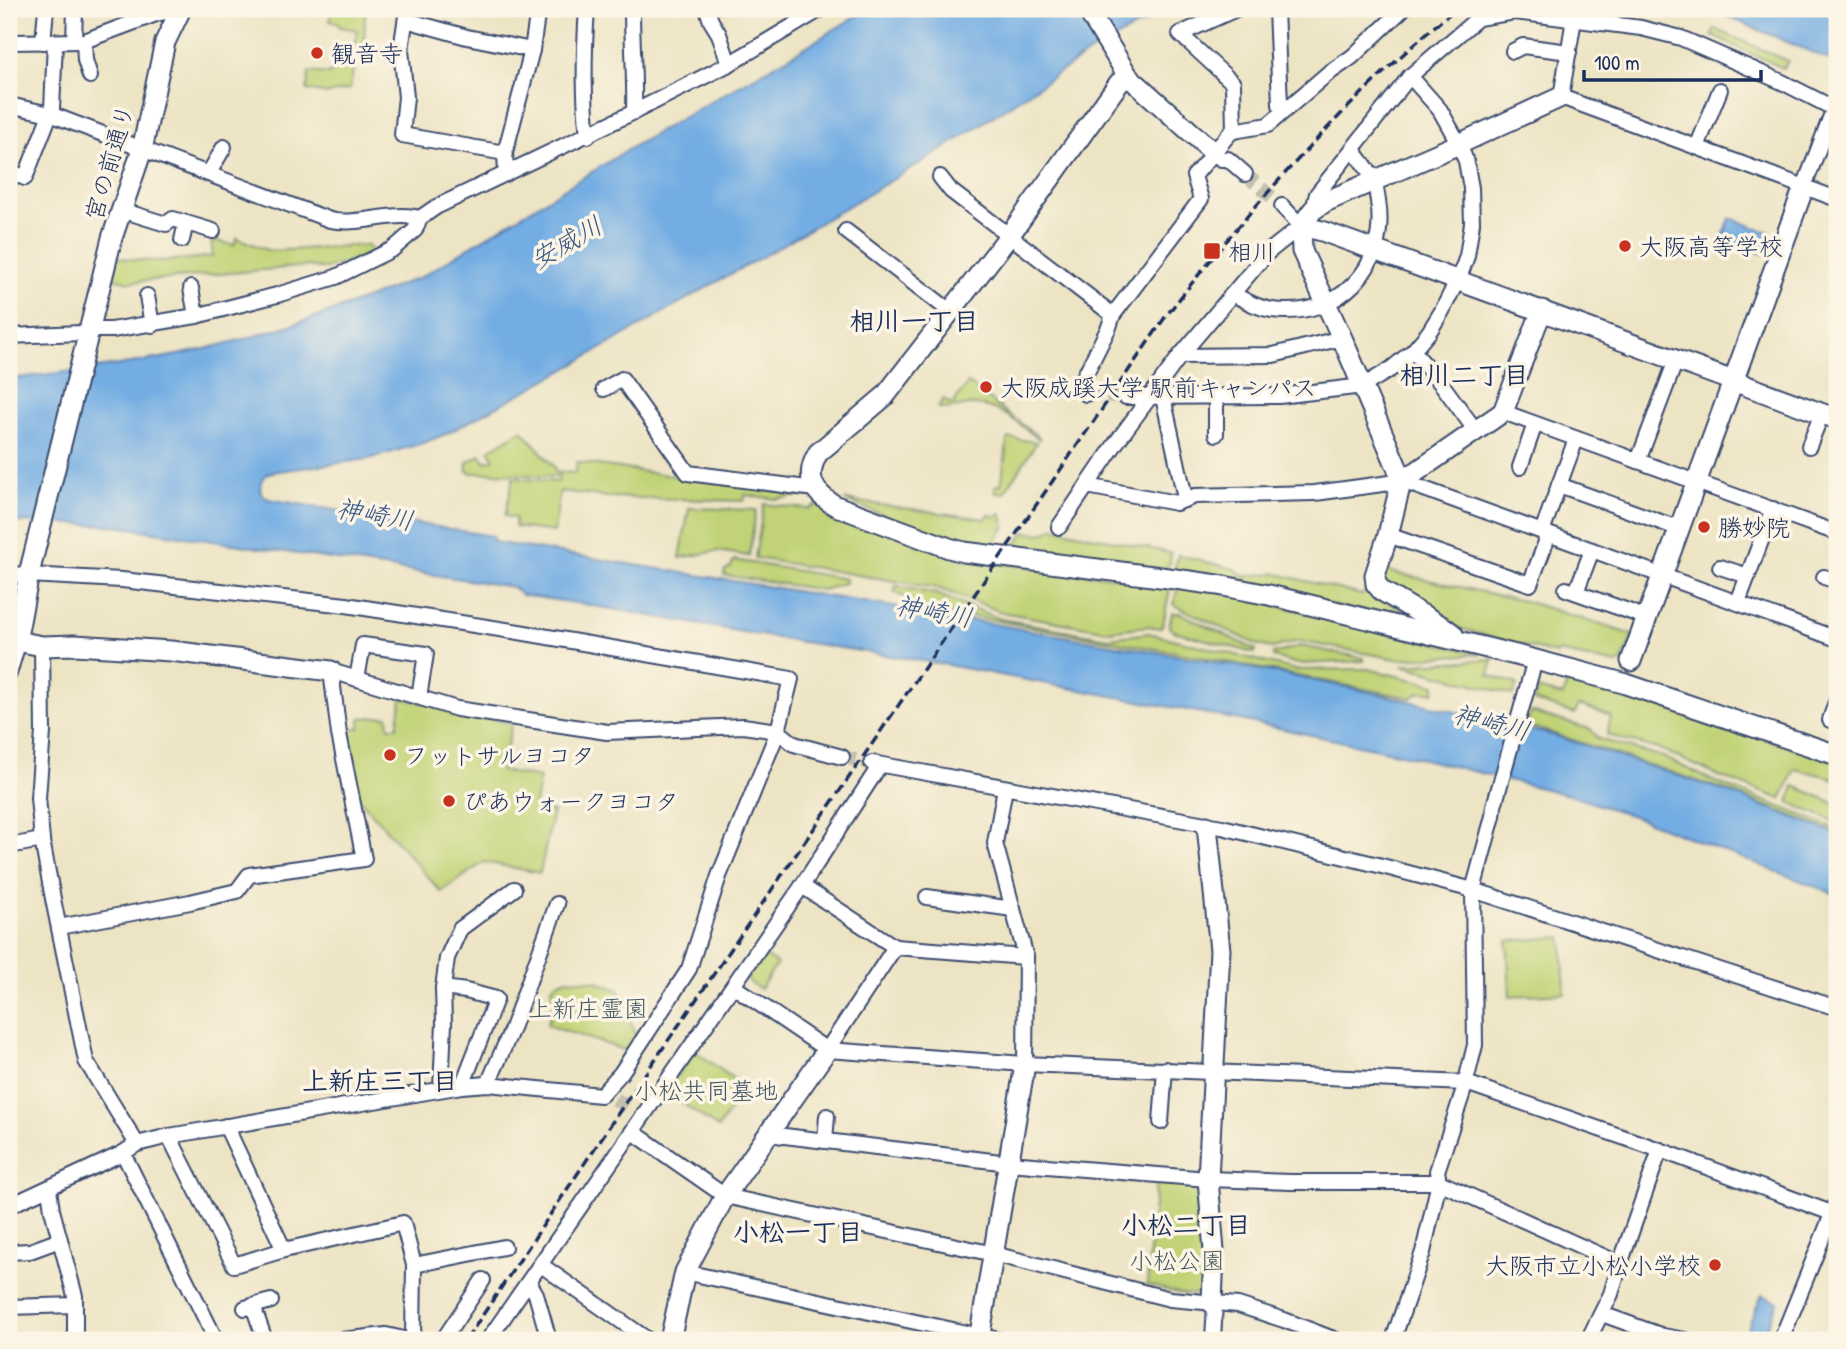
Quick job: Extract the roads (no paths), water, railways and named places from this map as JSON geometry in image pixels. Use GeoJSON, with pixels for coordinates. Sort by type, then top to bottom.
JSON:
{"type":"FeatureCollection","features":[{"type":"Feature","properties":{"kind":"street"},"geometry":{"type":"LineString","coordinates":[[9,171],[24,178],[52,109],[46,9]]}},
{"type":"Feature","properties":{"kind":"street"},"geometry":{"type":"LineString","coordinates":[[75,9],[79,41],[90,76]]}},
{"type":"Feature","properties":{"kind":"street"},"geometry":{"type":"LineString","coordinates":[[506,174],[505,153],[532,50],[538,9]]}},
{"type":"Feature","properties":{"kind":"street"},"geometry":{"type":"LineString","coordinates":[[587,9],[584,47],[587,136]]}},
{"type":"Feature","properties":{"kind":"street"},"geometry":{"type":"LineString","coordinates":[[632,9],[634,112]]}},
{"type":"Feature","properties":{"kind":"street"},"geometry":{"type":"LineString","coordinates":[[707,9],[729,64]]}},
{"type":"Feature","properties":{"kind":"street"},"geometry":{"type":"LineString","coordinates":[[9,335],[88,334],[152,325],[277,295],[336,277],[393,249],[415,230],[420,218],[436,207],[587,136],[729,64],[821,9]]}},
{"type":"Feature","properties":{"kind":"street"},"geometry":{"type":"LineString","coordinates":[[1087,9],[1128,76],[1245,174]]}},
{"type":"Feature","properties":{"kind":"street"},"geometry":{"type":"LineString","coordinates":[[1234,131],[1233,83],[1180,34],[1236,9]]}},
{"type":"Feature","properties":{"kind":"street"},"geometry":{"type":"LineString","coordinates":[[1276,9],[1282,112]]}},
{"type":"Feature","properties":{"kind":"street"},"geometry":{"type":"LineString","coordinates":[[1086,394],[1080,389],[1081,383],[1113,315],[1200,199],[1194,176],[1221,156],[1230,134],[1268,125],[1326,75],[1352,57],[1402,10]]}},
{"type":"Feature","properties":{"kind":"street"},"geometry":{"type":"LineString","coordinates":[[9,42],[79,41],[156,14],[180,11]]}},
{"type":"Feature","properties":{"kind":"street","name":"宮の前通り"},"geometry":{"type":"LineString","coordinates":[[30,570],[112,238],[142,150],[165,42],[180,11]]}},
{"type":"Feature","properties":{"kind":"street"},"geometry":{"type":"LineString","coordinates":[[1059,527],[1087,486],[1156,398],[1180,356],[1267,253],[1301,226],[1313,209],[1317,194],[1410,76],[1478,18],[1515,12],[1641,28],[1681,38],[1836,109],[1804,187],[1632,661]]}},
{"type":"Feature","properties":{"kind":"street"},"geometry":{"type":"LineString","coordinates":[[505,153],[402,135],[406,97],[401,50],[406,14],[467,37],[532,50]]}},
{"type":"Feature","properties":{"kind":"street"},"geometry":{"type":"LineString","coordinates":[[1561,97],[1574,19]]}},
{"type":"Feature","properties":{"kind":"street"},"geometry":{"type":"LineString","coordinates":[[1513,51],[1523,46],[1569,52]]}},
{"type":"Feature","properties":{"kind":"street"},"geometry":{"type":"LineString","coordinates":[[1128,76],[1119,83],[1009,236],[885,396],[818,453],[811,472],[822,498],[919,538],[957,550],[1218,585],[1269,595],[1461,642],[1533,666],[1623,683],[1837,755]]}},
{"type":"Feature","properties":{"kind":"street"},"geometry":{"type":"LineString","coordinates":[[1126,397],[1279,396],[1363,386],[1391,369],[1413,351],[1443,311],[1467,256],[1472,223],[1471,188],[1459,144],[1440,110],[1410,76]]}},
{"type":"Feature","properties":{"kind":"street"},"geometry":{"type":"LineString","coordinates":[[1697,148],[1720,90]]}},
{"type":"Feature","properties":{"kind":"street"},"geometry":{"type":"LineString","coordinates":[[1313,209],[1561,97],[1837,199]]}},
{"type":"Feature","properties":{"kind":"street"},"geometry":{"type":"LineString","coordinates":[[9,104],[50,114],[330,220],[343,223],[406,215],[420,218]]}},
{"type":"Feature","properties":{"kind":"street"},"geometry":{"type":"LineString","coordinates":[[209,173],[224,147]]}},
{"type":"Feature","properties":{"kind":"street"},"geometry":{"type":"LineString","coordinates":[[1233,294],[1254,305],[1288,312],[1326,304],[1357,282],[1376,251],[1381,215],[1374,181],[1353,149]]}},
{"type":"Feature","properties":{"kind":"street"},"geometry":{"type":"LineString","coordinates":[[940,177],[951,191],[1113,315]]}},
{"type":"Feature","properties":{"kind":"street"},"geometry":{"type":"LineString","coordinates":[[1282,206],[1301,226],[1457,279],[1829,416],[1809,446]]}},
{"type":"Feature","properties":{"kind":"street"},"geometry":{"type":"LineString","coordinates":[[121,210],[166,224],[173,219],[213,231]]}},
{"type":"Feature","properties":{"kind":"street"},"geometry":{"type":"LineString","coordinates":[[182,240],[186,223]]}},
{"type":"Feature","properties":{"kind":"street"},"geometry":{"type":"LineString","coordinates":[[1301,226],[1302,251],[1402,479],[1375,575],[1378,587],[1445,628],[1461,642]]}},
{"type":"Feature","properties":{"kind":"street"},"geometry":{"type":"LineString","coordinates":[[846,232],[951,312]]}},
{"type":"Feature","properties":{"kind":"street"},"geometry":{"type":"LineString","coordinates":[[191,288],[195,316]]}},
{"type":"Feature","properties":{"kind":"street"},"geometry":{"type":"LineString","coordinates":[[147,296],[152,325]]}},
{"type":"Feature","properties":{"kind":"street"},"geometry":{"type":"LineString","coordinates":[[1087,486],[1176,503],[1195,496],[1315,494],[1402,479],[1503,412],[1542,310]]}},
{"type":"Feature","properties":{"kind":"street"},"geometry":{"type":"LineString","coordinates":[[1180,356],[1273,355],[1342,338]]}},
{"type":"Feature","properties":{"kind":"street"},"geometry":{"type":"LineString","coordinates":[[1413,351],[1476,431]]}},
{"type":"Feature","properties":{"kind":"street"},"geometry":{"type":"LineString","coordinates":[[1638,461],[1676,360]]}},
{"type":"Feature","properties":{"kind":"street"},"geometry":{"type":"LineString","coordinates":[[604,389],[622,379],[688,473],[816,489]]}},
{"type":"Feature","properties":{"kind":"street"},"geometry":{"type":"LineString","coordinates":[[1216,396],[1216,434]]}},
{"type":"Feature","properties":{"kind":"street"},"geometry":{"type":"LineString","coordinates":[[1156,398],[1185,498]]}},
{"type":"Feature","properties":{"kind":"street"},"geometry":{"type":"LineString","coordinates":[[1503,412],[1837,533]]}},
{"type":"Feature","properties":{"kind":"street"},"geometry":{"type":"LineString","coordinates":[[1520,467],[1535,424]]}},
{"type":"Feature","properties":{"kind":"street"},"geometry":{"type":"LineString","coordinates":[[1388,534],[1530,584],[1546,542],[1544,526],[1576,439]]}},
{"type":"Feature","properties":{"kind":"street"},"geometry":{"type":"LineString","coordinates":[[1402,479],[1837,639]]}},
{"type":"Feature","properties":{"kind":"street"},"geometry":{"type":"LineString","coordinates":[[1559,485],[1680,529]]}},
{"type":"Feature","properties":{"kind":"street"},"geometry":{"type":"LineString","coordinates":[[1738,602],[1773,509]]}},
{"type":"Feature","properties":{"kind":"street"},"geometry":{"type":"LineString","coordinates":[[1592,550],[1571,591],[1648,618]]}},
{"type":"Feature","properties":{"kind":"street"},"geometry":{"type":"LineString","coordinates":[[1720,567],[1748,576]]}},
{"type":"Feature","properties":{"kind":"street"},"geometry":{"type":"LineString","coordinates":[[9,674],[30,570]]}},
{"type":"Feature","properties":{"kind":"street"},"geometry":{"type":"LineString","coordinates":[[9,574],[30,570],[346,605],[791,679],[778,731],[719,876],[689,969],[608,1097],[488,1084],[462,1086],[169,1136],[137,1144],[49,1189],[9,1206]]}},
{"type":"Feature","properties":{"kind":"street"},"geometry":{"type":"LineString","coordinates":[[14,639],[42,646],[75,645],[171,651],[331,671],[457,709],[607,732],[743,726],[778,731],[794,744],[842,757]]}},
{"type":"Feature","properties":{"kind":"street"},"geometry":{"type":"LineString","coordinates":[[357,679],[363,645],[426,654],[419,697]]}},
{"type":"Feature","properties":{"kind":"street"},"geometry":{"type":"LineString","coordinates":[[42,646],[43,732],[38,797],[42,840],[86,1061],[137,1144]]}},
{"type":"Feature","properties":{"kind":"street"},"geometry":{"type":"LineString","coordinates":[[1393,1340],[1423,1252],[1439,1182],[1437,1171],[1466,1083],[1475,1045],[1473,890],[1533,666]]}},
{"type":"Feature","properties":{"kind":"street"},"geometry":{"type":"LineString","coordinates":[[59,927],[237,891],[249,875],[364,859],[339,734],[331,671]]}},
{"type":"Feature","properties":{"kind":"street"},"geometry":{"type":"LineString","coordinates":[[1830,720],[1837,699]]}},
{"type":"Feature","properties":{"kind":"street"},"geometry":{"type":"LineString","coordinates":[[488,1340],[500,1333],[529,1282],[802,886],[876,764],[1222,827],[1352,859],[1473,890],[1837,1007]]}},
{"type":"Feature","properties":{"kind":"street"},"geometry":{"type":"LineString","coordinates":[[979,1338],[1025,1064],[1026,957],[995,843],[1005,788]]}},
{"type":"Feature","properties":{"kind":"street"},"geometry":{"type":"LineString","coordinates":[[1207,825],[1220,950],[1208,1180],[1214,1251],[1213,1340]]}},
{"type":"Feature","properties":{"kind":"street"},"geometry":{"type":"LineString","coordinates":[[9,846],[42,840]]}},
{"type":"Feature","properties":{"kind":"street"},"geometry":{"type":"LineString","coordinates":[[802,886],[895,947],[1026,957]]}},
{"type":"Feature","properties":{"kind":"street"},"geometry":{"type":"LineString","coordinates":[[441,1089],[443,988],[447,958],[460,929],[514,889]]}},
{"type":"Feature","properties":{"kind":"street"},"geometry":{"type":"LineString","coordinates":[[927,897],[1013,909]]}},
{"type":"Feature","properties":{"kind":"street"},"geometry":{"type":"LineString","coordinates":[[488,1084],[511,1031],[557,904]]}},
{"type":"Feature","properties":{"kind":"street"},"geometry":{"type":"LineString","coordinates":[[670,1340],[685,1272],[726,1196],[895,947]]}},
{"type":"Feature","properties":{"kind":"street"},"geometry":{"type":"LineString","coordinates":[[733,986],[827,1050],[1025,1064],[1466,1083],[1836,1210],[1781,1340]]}},
{"type":"Feature","properties":{"kind":"street"},"geometry":{"type":"LineString","coordinates":[[443,988],[496,999],[462,1086]]}},
{"type":"Feature","properties":{"kind":"street"},"geometry":{"type":"LineString","coordinates":[[1161,1122],[1165,1069]]}},
{"type":"Feature","properties":{"kind":"street"},"geometry":{"type":"LineString","coordinates":[[629,1108],[643,1117]]}},
{"type":"Feature","properties":{"kind":"street"},"geometry":{"type":"LineString","coordinates":[[825,1141],[827,1116]]}},
{"type":"Feature","properties":{"kind":"street"},"geometry":{"type":"LineString","coordinates":[[226,1126],[285,1250]]}},
{"type":"Feature","properties":{"kind":"street"},"geometry":{"type":"LineString","coordinates":[[633,1132],[726,1196],[994,1254],[1170,1299],[1238,1305],[1336,1340]]}},
{"type":"Feature","properties":{"kind":"street"},"geometry":{"type":"LineString","coordinates":[[768,1134],[1009,1163],[1208,1180],[1439,1182],[1620,1264]]}},
{"type":"Feature","properties":{"kind":"street"},"geometry":{"type":"LineString","coordinates":[[169,1136],[234,1265],[285,1250],[403,1223],[414,1265],[411,1340],[386,1335],[342,1340]]}},
{"type":"Feature","properties":{"kind":"street"},"geometry":{"type":"LineString","coordinates":[[1588,1340],[1611,1294],[1660,1150]]}},
{"type":"Feature","properties":{"kind":"street"},"geometry":{"type":"LineString","coordinates":[[123,1153],[216,1340]]}},
{"type":"Feature","properties":{"kind":"street"},"geometry":{"type":"LineString","coordinates":[[49,1189],[75,1296],[75,1340]]}},
{"type":"Feature","properties":{"kind":"street"},"geometry":{"type":"LineString","coordinates":[[9,1252],[30,1251],[60,1240]]}},
{"type":"Feature","properties":{"kind":"street"},"geometry":{"type":"LineString","coordinates":[[414,1265],[504,1247]]}},
{"type":"Feature","properties":{"kind":"street"},"geometry":{"type":"LineString","coordinates":[[541,1265],[648,1340]]}},
{"type":"Feature","properties":{"kind":"street"},"geometry":{"type":"LineString","coordinates":[[685,1272],[979,1338],[999,1340]]}},
{"type":"Feature","properties":{"kind":"street"},"geometry":{"type":"LineString","coordinates":[[443,1340],[483,1280]]}},
{"type":"Feature","properties":{"kind":"street"},"geometry":{"type":"LineString","coordinates":[[529,1282],[536,1294],[550,1340]]}},
{"type":"Feature","properties":{"kind":"street"},"geometry":{"type":"LineString","coordinates":[[265,1340],[249,1307],[271,1301]]}},
{"type":"Feature","properties":{"kind":"street"},"geometry":{"type":"LineString","coordinates":[[9,1307],[75,1305]]}},
{"type":"Feature","properties":{"kind":"street"},"geometry":{"type":"LineString","coordinates":[[1602,1314],[1663,1336],[1685,1340]]}},
{"type":"Feature","properties":{"kind":"water"},"geometry":{"type":"Polygon","coordinates":[[[868,9],[1168,9],[1095,49],[934,155],[762,257],[448,433],[369,459],[271,472],[262,480],[261,493],[268,499],[493,536],[493,542],[1278,673],[1553,735],[1719,789],[1837,834],[1837,895],[1633,816],[1569,795],[1411,756],[1235,719],[936,663],[521,595],[513,587],[109,525],[9,522],[9,379],[132,363],[205,349],[311,318],[416,280],[637,144],[868,9]]]}},
{"type":"Feature","properties":{"kind":"water"},"geometry":{"type":"Polygon","coordinates":[[[1709,9],[1837,9],[1837,63],[1709,9]]]}},
{"type":"Feature","properties":{"kind":"water"},"geometry":{"type":"Polygon","coordinates":[[[1730,218],[1771,233],[1764,254],[1722,239],[1730,218]]]}},
{"type":"Feature","properties":{"kind":"water"},"geometry":{"type":"Polygon","coordinates":[[[1762,1295],[1778,1302],[1763,1336],[1747,1329],[1762,1295]]]}},
{"type":"Feature","properties":{"kind":"tunnel"},"geometry":{"type":"LineString","coordinates":[[1245,174],[1282,206]]}},
{"type":"Feature","properties":{"kind":"tunnel"},"geometry":{"type":"LineString","coordinates":[[1086,394],[1126,397]]}},
{"type":"Feature","properties":{"kind":"tunnel"},"geometry":{"type":"LineString","coordinates":[[842,757],[872,763]]}},
{"type":"Feature","properties":{"kind":"tunnel"},"geometry":{"type":"LineString","coordinates":[[615,1099],[629,1108]]}},
{"type":"Feature","properties":{"kind":"railway"},"geometry":{"type":"LineString","coordinates":[[466,1340],[617,1115],[1166,316],[1302,155],[1376,80],[1455,9]]}},
{"type":"Feature","properties":{"kind":"place","name":"観音寺"},"geometry":{"type":"Point","coordinates":[317,53]}},
{"type":"Feature","properties":{"kind":"place","name":"大阪高等学校"},"geometry":{"type":"Point","coordinates":[1625,246]}},
{"type":"Feature","properties":{"kind":"place","name":"相川"},"geometry":{"type":"Point","coordinates":[1212,251]}},
{"type":"Feature","properties":{"kind":"place","name":"大阪成蹊大学 駅前キャンパス"},"geometry":{"type":"Point","coordinates":[986,387]}},
{"type":"Feature","properties":{"kind":"place","name":"勝妙院"},"geometry":{"type":"Point","coordinates":[1704,527]}},
{"type":"Feature","properties":{"kind":"place","name":"フットサルヨコタ"},"geometry":{"type":"Point","coordinates":[390,755]}},
{"type":"Feature","properties":{"kind":"place","name":"ぴあウォークヨコタ"},"geometry":{"type":"Point","coordinates":[449,801]}},
{"type":"Feature","properties":{"kind":"place","name":"大阪市立小松小学校"},"geometry":{"type":"Point","coordinates":[1715,1265]}},
{"type":"Feature","properties":{"kind":"district","name":"相川一丁目"},"geometry":{"type":"Point","coordinates":[914,320]}},
{"type":"Feature","properties":{"kind":"district","name":"相川二丁目"},"geometry":{"type":"Point","coordinates":[1464,374]}},
{"type":"Feature","properties":{"kind":"district","name":"上新庄三丁目"},"geometry":{"type":"Point","coordinates":[380,1080]}},
{"type":"Feature","properties":{"kind":"district","name":"小松二丁目"},"geometry":{"type":"Point","coordinates":[1186,1224]}},
{"type":"Feature","properties":{"kind":"district","name":"小松一丁目"},"geometry":{"type":"Point","coordinates":[798,1231]}},
{"type":"Feature","properties":{"kind":"water label","name":"安威川"},"geometry":{"type":"Point","coordinates":[566,242]}},
{"type":"Feature","properties":{"kind":"water label","name":"神崎川"},"geometry":{"type":"Point","coordinates":[375,514]}},
{"type":"Feature","properties":{"kind":"water label","name":"神崎川"},"geometry":{"type":"Point","coordinates":[934,611]}},
{"type":"Feature","properties":{"kind":"water label","name":"神崎川"},"geometry":{"type":"Point","coordinates":[1492,722]}},
{"type":"Feature","properties":{"kind":"park label","name":"上新庄霊園"},"geometry":{"type":"Point","coordinates":[588,1008]}},
{"type":"Feature","properties":{"kind":"park label","name":"小松共同墓地"},"geometry":{"type":"Point","coordinates":[706,1090]}},
{"type":"Feature","properties":{"kind":"park label","name":"小松公園"},"geometry":{"type":"Point","coordinates":[1177,1260]}}]}
